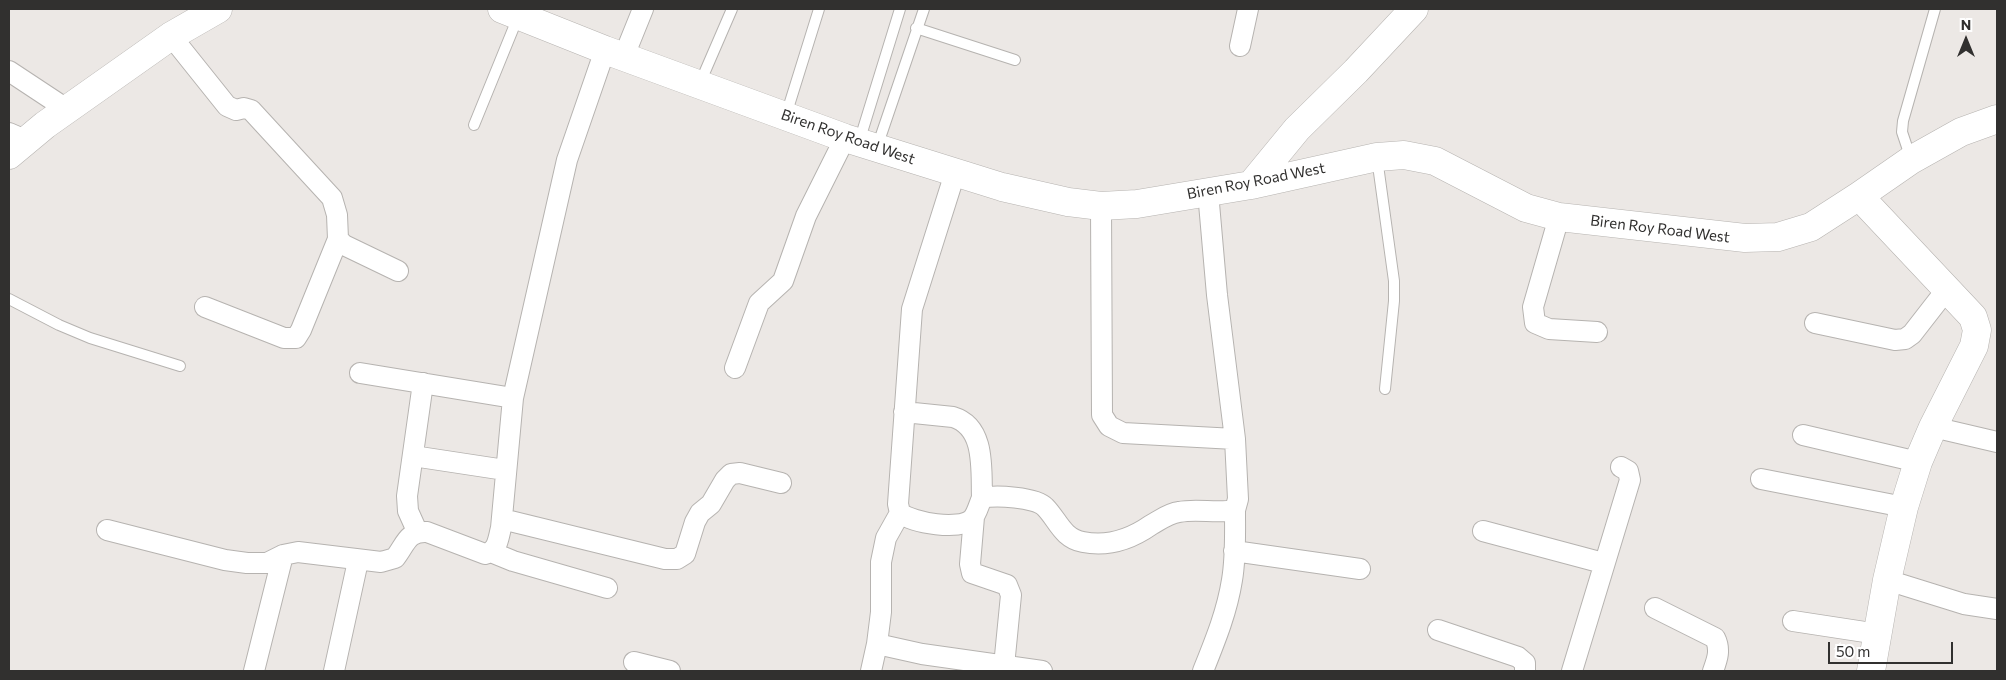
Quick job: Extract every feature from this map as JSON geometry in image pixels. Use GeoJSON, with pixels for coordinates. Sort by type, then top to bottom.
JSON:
{"type":"FeatureCollection","features":[{"type":"Feature","properties":{"kind":"main road"},"geometry":{"type":"LineString","coordinates":[[14,143],[68,110],[172,36],[218,9]]}},
{"type":"Feature","properties":{"kind":"main road"},"geometry":{"type":"LineString","coordinates":[[1251,185],[1297,129],[1356,71],[1414,9]]}},
{"type":"Feature","properties":{"kind":"main road","name":"Biren Roy Road West"},"geometry":{"type":"LineString","coordinates":[[510,12],[614,53],[860,143],[1012,189],[1068,202],[1101,206],[1137,204],[1251,185],[1377,157],[1404,155],[1435,161],[1526,208],[1559,217],[1745,238],[1778,237],[1811,226],[1911,160],[1961,132],[1997,119]]}},
{"type":"Feature","properties":{"kind":"main road"},"geometry":{"type":"LineString","coordinates":[[1859,196],[1973,317],[1977,330],[1974,346],[1933,427],[1918,462],[1904,507],[1886,580],[1871,671]]}},
{"type":"Feature","properties":{"kind":"street"},"geometry":{"type":"LineString","coordinates":[[492,552],[496,546],[502,518],[513,398],[567,160],[614,53],[643,9]]}},
{"type":"Feature","properties":{"kind":"street"},"geometry":{"type":"LineString","coordinates":[[1240,46],[1248,9]]}},
{"type":"Feature","properties":{"kind":"street"},"geometry":{"type":"LineString","coordinates":[[172,36],[227,106],[236,110],[244,108],[251,110],[332,198],[337,215],[338,239],[296,338],[284,338],[206,307]]}},
{"type":"Feature","properties":{"kind":"street"},"geometry":{"type":"LineString","coordinates":[[9,71],[68,110]]}},
{"type":"Feature","properties":{"kind":"street"},"geometry":{"type":"LineString","coordinates":[[735,368],[760,303],[777,289],[783,281],[806,216],[860,143]]}},
{"type":"Feature","properties":{"kind":"street"},"geometry":{"type":"LineString","coordinates":[[871,671],[881,612],[881,562],[886,538],[900,513],[898,504],[912,308],[955,173]]}},
{"type":"Feature","properties":{"kind":"street"},"geometry":{"type":"LineString","coordinates":[[1202,671],[1218,636],[1227,605],[1232,578],[1238,499],[1235,439],[1208,192]]}},
{"type":"Feature","properties":{"kind":"street"},"geometry":{"type":"LineString","coordinates":[[1101,206],[1102,415],[1108,426],[1123,434],[1235,439]]}},
{"type":"Feature","properties":{"kind":"street"},"geometry":{"type":"LineString","coordinates":[[1559,217],[1533,307],[1535,323],[1549,329],[1597,332]]}},
{"type":"Feature","properties":{"kind":"street"},"geometry":{"type":"LineString","coordinates":[[338,239],[344,245],[398,271]]}},
{"type":"Feature","properties":{"kind":"street"},"geometry":{"type":"LineString","coordinates":[[1816,323],[1895,340],[1905,339],[1912,334],[1947,290]]}},
{"type":"Feature","properties":{"kind":"street"},"geometry":{"type":"LineString","coordinates":[[360,373],[513,398]]}},
{"type":"Feature","properties":{"kind":"street"},"geometry":{"type":"LineString","coordinates":[[417,531],[408,511],[407,496],[423,383]]}},
{"type":"Feature","properties":{"kind":"street"},"geometry":{"type":"LineString","coordinates":[[904,412],[960,419],[970,429],[977,441],[981,454],[982,498],[974,518],[970,564],[972,573],[1007,585],[1011,595],[1004,666]]}},
{"type":"Feature","properties":{"kind":"street"},"geometry":{"type":"LineString","coordinates":[[1933,427],[1997,442]]}},
{"type":"Feature","properties":{"kind":"street"},"geometry":{"type":"LineString","coordinates":[[1803,435],[1918,462]]}},
{"type":"Feature","properties":{"kind":"street"},"geometry":{"type":"LineString","coordinates":[[413,456],[505,470]]}},
{"type":"Feature","properties":{"kind":"street"},"geometry":{"type":"LineString","coordinates":[[1572,671],[1603,563],[1630,480],[1628,471],[1621,467]]}},
{"type":"Feature","properties":{"kind":"street"},"geometry":{"type":"LineString","coordinates":[[502,518],[665,559],[677,559],[685,554],[695,522],[700,513],[711,504],[731,474],[740,473],[781,483]]}},
{"type":"Feature","properties":{"kind":"street"},"geometry":{"type":"LineString","coordinates":[[1761,480],[1904,507]]}},
{"type":"Feature","properties":{"kind":"street"},"geometry":{"type":"LineString","coordinates":[[982,498],[992,496],[1033,501],[1044,505],[1062,530],[1072,538],[1083,542],[1113,543],[1128,539],[1164,517],[1177,512],[1192,510],[1224,513],[1236,510]]}},
{"type":"Feature","properties":{"kind":"street"},"geometry":{"type":"LineString","coordinates":[[900,513],[922,522],[955,525],[974,518]]}},
{"type":"Feature","properties":{"kind":"street"},"geometry":{"type":"LineString","coordinates":[[107,530],[224,560],[247,563],[267,563],[283,555],[298,552],[315,552],[358,561],[381,562],[396,558],[410,536],[417,531],[427,532],[485,554],[492,552],[513,561],[606,588]]}},
{"type":"Feature","properties":{"kind":"street"},"geometry":{"type":"LineString","coordinates":[[1483,531],[1603,563]]}},
{"type":"Feature","properties":{"kind":"street"},"geometry":{"type":"LineString","coordinates":[[1234,551],[1360,569]]}},
{"type":"Feature","properties":{"kind":"street"},"geometry":{"type":"LineString","coordinates":[[254,671],[283,555]]}},
{"type":"Feature","properties":{"kind":"street"},"geometry":{"type":"LineString","coordinates":[[334,671],[358,561]]}},
{"type":"Feature","properties":{"kind":"street"},"geometry":{"type":"LineString","coordinates":[[1886,580],[1964,604],[1997,610]]}},
{"type":"Feature","properties":{"kind":"street"},"geometry":{"type":"LineString","coordinates":[[1655,608],[1715,638],[1718,644],[1718,655],[1713,671]]}},
{"type":"Feature","properties":{"kind":"street"},"geometry":{"type":"LineString","coordinates":[[1793,621],[1878,634]]}},
{"type":"Feature","properties":{"kind":"street"},"geometry":{"type":"LineString","coordinates":[[1438,630],[1518,657],[1525,663],[1525,671]]}},
{"type":"Feature","properties":{"kind":"street"},"geometry":{"type":"LineString","coordinates":[[877,644],[922,654],[1042,671]]}},
{"type":"Feature","properties":{"kind":"street"},"geometry":{"type":"LineString","coordinates":[[634,662],[670,671]]}},
{"type":"Feature","properties":{"kind":"lane"},"geometry":{"type":"LineString","coordinates":[[700,84],[732,9]]}},
{"type":"Feature","properties":{"kind":"lane"},"geometry":{"type":"LineString","coordinates":[[786,116],[819,9]]}},
{"type":"Feature","properties":{"kind":"lane"},"geometry":{"type":"LineString","coordinates":[[860,143],[900,9]]}},
{"type":"Feature","properties":{"kind":"lane"},"geometry":{"type":"LineString","coordinates":[[860,143],[924,9]]}},
{"type":"Feature","properties":{"kind":"lane"},"geometry":{"type":"LineString","coordinates":[[1911,160],[1902,132],[1903,121],[1935,9]]}},
{"type":"Feature","properties":{"kind":"lane"},"geometry":{"type":"LineString","coordinates":[[474,126],[510,12]]}},
{"type":"Feature","properties":{"kind":"lane"},"geometry":{"type":"LineString","coordinates":[[916,28],[1015,60]]}},
{"type":"Feature","properties":{"kind":"lane"},"geometry":{"type":"LineString","coordinates":[[1377,157],[1394,287],[1385,389]]}},
{"type":"Feature","properties":{"kind":"lane"},"geometry":{"type":"LineString","coordinates":[[9,299],[59,325],[90,338],[180,366]]}}]}
